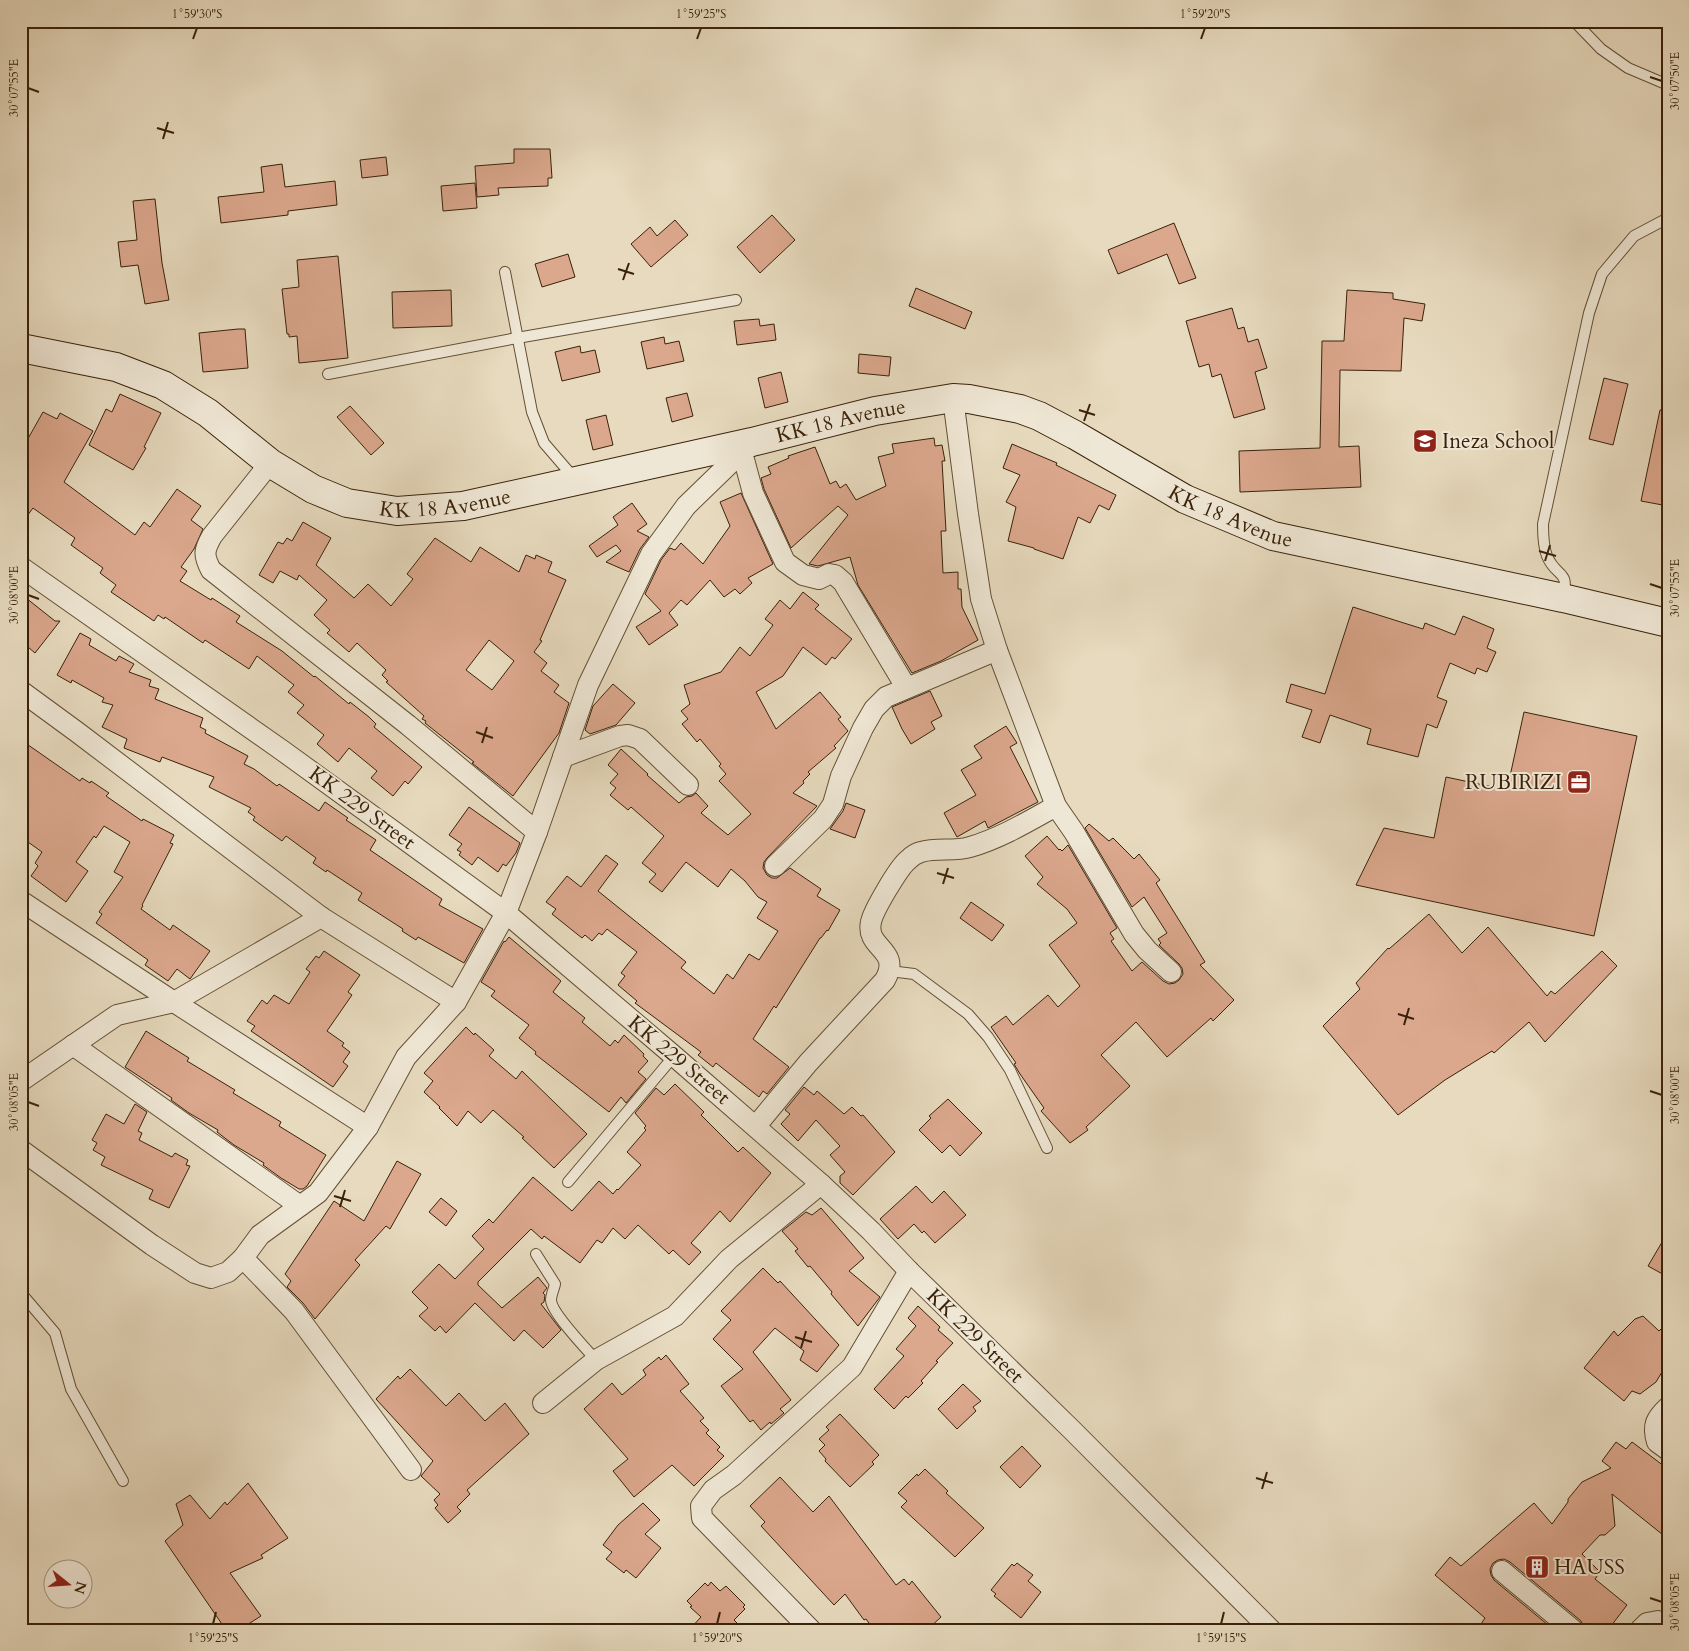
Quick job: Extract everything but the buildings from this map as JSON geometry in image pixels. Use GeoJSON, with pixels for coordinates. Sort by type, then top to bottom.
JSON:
{"type":"FeatureCollection","features":[{"type":"Feature","properties":{"kind":"main road","name":"KK 18 Avenue"},"geometry":{"type":"LineString","coordinates":[[21,348],[116,367],[163,385],[208,413],[270,463],[313,488],[348,503],[397,511],[463,506],[576,480],[747,447],[875,411],[952,398],[969,398],[992,402],[1038,416],[1075,435],[1184,499],[1273,536],[1563,598],[1668,623]]}},
{"type":"Feature","properties":{"kind":"street"},"geometry":{"type":"LineString","coordinates":[[952,398],[982,599],[997,650],[1056,806],[1074,832],[1134,934],[1147,950],[1171,972]]}},
{"type":"Feature","properties":{"kind":"street"},"geometry":{"type":"LineString","coordinates":[[747,447],[753,493],[785,562],[803,575],[819,579],[829,574],[835,575],[843,582],[906,687]]}},
{"type":"Feature","properties":{"kind":"street"},"geometry":{"type":"LineString","coordinates":[[21,1150],[152,1245],[195,1273],[210,1278],[228,1272],[243,1258],[260,1235],[318,1193],[368,1126],[406,1058],[456,1002],[506,913],[537,832],[588,685],[651,554],[686,506],[747,447]]}},
{"type":"Feature","properties":{"kind":"street"},"geometry":{"type":"LineString","coordinates":[[270,463],[212,536],[205,549],[205,560],[211,570],[408,725],[537,832]]}},
{"type":"Feature","properties":{"kind":"street","name":"KK 229 Street"},"geometry":{"type":"LineString","coordinates":[[21,567],[284,750],[506,913],[756,1126],[821,1184],[871,1231],[1271,1630]]}},
{"type":"Feature","properties":{"kind":"street"},"geometry":{"type":"LineString","coordinates":[[775,866],[823,819],[833,804],[850,754],[874,710],[886,697],[997,650]]}},
{"type":"Feature","properties":{"kind":"street"},"geometry":{"type":"LineString","coordinates":[[21,691],[321,918],[456,1002]]}},
{"type":"Feature","properties":{"kind":"street"},"geometry":{"type":"LineString","coordinates":[[563,757],[620,736],[628,735],[640,738],[688,785]]}},
{"type":"Feature","properties":{"kind":"street"},"geometry":{"type":"LineString","coordinates":[[756,1126],[808,1063],[885,980],[890,971],[889,959],[874,939],[871,931],[871,922],[888,889],[907,860],[919,852],[935,849],[969,848],[1020,827],[1056,806]]}},
{"type":"Feature","properties":{"kind":"street"},"geometry":{"type":"LineString","coordinates":[[21,901],[174,1002],[368,1126]]}},
{"type":"Feature","properties":{"kind":"street"},"geometry":{"type":"LineString","coordinates":[[21,1081],[117,1015],[174,1002],[321,918]]}},
{"type":"Feature","properties":{"kind":"street"},"geometry":{"type":"LineString","coordinates":[[73,1045],[300,1206]]}},
{"type":"Feature","properties":{"kind":"street"},"geometry":{"type":"LineString","coordinates":[[543,1404],[596,1360],[675,1316],[729,1259],[821,1184]]}},
{"type":"Feature","properties":{"kind":"street"},"geometry":{"type":"LineString","coordinates":[[243,1258],[294,1311],[411,1470]]}},
{"type":"Feature","properties":{"kind":"street"},"geometry":{"type":"LineString","coordinates":[[812,1630],[702,1518],[702,1506],[713,1490],[734,1475],[852,1368],[909,1271]]}},
{"type":"Feature","properties":{"kind":"street"},"geometry":{"type":"LineString","coordinates":[[1668,1407],[1657,1417],[1654,1432],[1657,1442],[1668,1450]]}},
{"type":"Feature","properties":{"kind":"street"},"geometry":{"type":"LineString","coordinates":[[1502,1571],[1573,1630]]}},
{"type":"Feature","properties":{"kind":"street"},"geometry":{"type":"LineString","coordinates":[[1640,1630],[1646,1622],[1658,1621],[1668,1624]]}},
{"type":"Feature","properties":{"kind":"lane"},"geometry":{"type":"LineString","coordinates":[[1574,21],[1601,49],[1628,68],[1668,85]]}},
{"type":"Feature","properties":{"kind":"lane"},"geometry":{"type":"LineString","coordinates":[[1563,598],[1566,582],[1563,576],[1554,570],[1547,556],[1543,524],[1589,313],[1602,274],[1634,236],[1668,218]]}},
{"type":"Feature","properties":{"kind":"lane"},"geometry":{"type":"LineString","coordinates":[[505,272],[532,412],[544,443],[576,480]]}},
{"type":"Feature","properties":{"kind":"lane"},"geometry":{"type":"LineString","coordinates":[[328,374],[517,338],[736,300]]}},
{"type":"Feature","properties":{"kind":"lane"},"geometry":{"type":"LineString","coordinates":[[890,971],[914,974],[973,1020],[988,1037],[1010,1070],[1047,1148]]}},
{"type":"Feature","properties":{"kind":"lane"},"geometry":{"type":"LineString","coordinates":[[568,1182],[674,1056]]}},
{"type":"Feature","properties":{"kind":"lane"},"geometry":{"type":"LineString","coordinates":[[536,1254],[555,1284],[551,1301],[554,1307],[572,1334],[596,1360]]}},
{"type":"Feature","properties":{"kind":"lane"},"geometry":{"type":"LineString","coordinates":[[21,1293],[54,1333],[71,1389],[123,1481]]}},
{"type":"Feature","properties":{"kind":"place","name":"Ineza School"},"geometry":{"type":"Point","coordinates":[1425,441]}},
{"type":"Feature","properties":{"kind":"place","name":"RUBIRIZI"},"geometry":{"type":"Point","coordinates":[1579,782]}},
{"type":"Feature","properties":{"kind":"place","name":"HAUSS"},"geometry":{"type":"Point","coordinates":[1537,1567]}}]}
